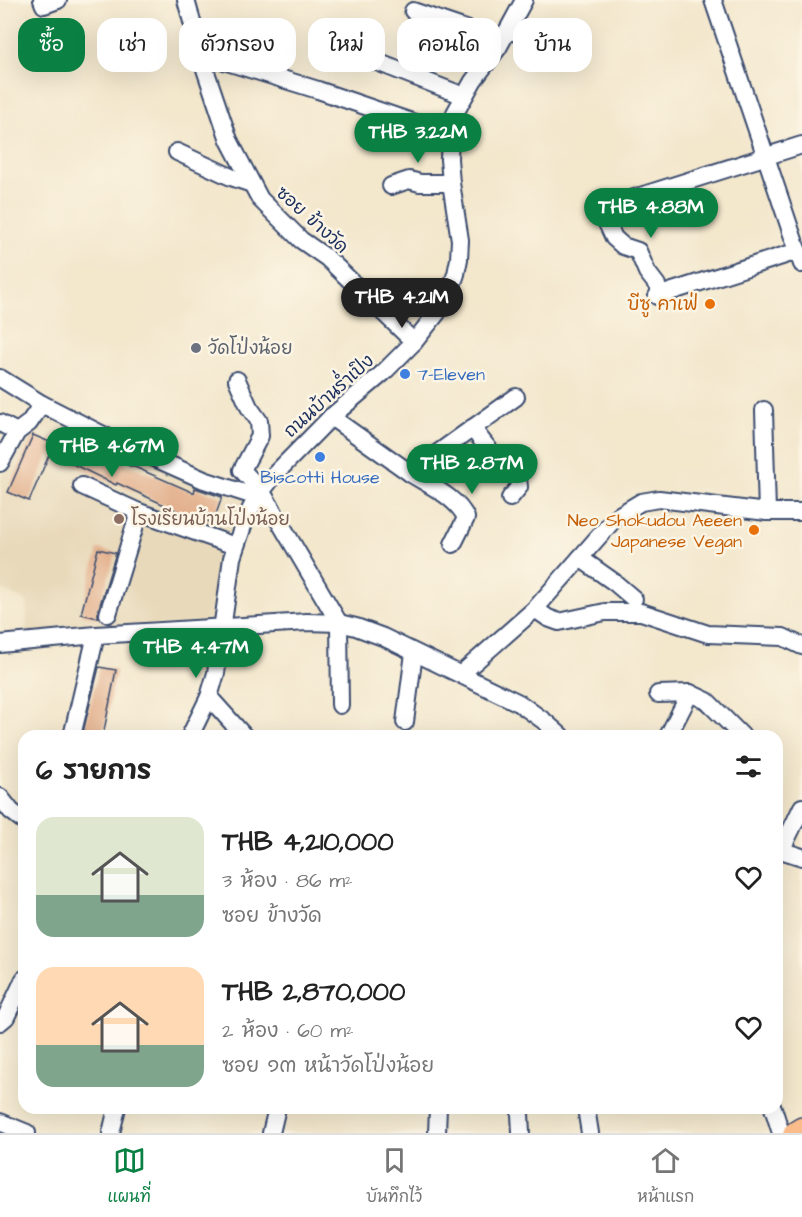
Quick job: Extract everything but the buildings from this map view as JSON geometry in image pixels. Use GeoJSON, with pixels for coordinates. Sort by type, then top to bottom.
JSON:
{"type":"FeatureCollection","features":[{"type":"Feature","properties":{"kind":"main road"},"geometry":{"type":"LineString","coordinates":[[794,1133],[802,1128]]}},
{"type":"Feature","properties":{"kind":"street"},"geometry":{"type":"LineString","coordinates":[[42,0],[44,5],[58,0]]}},
{"type":"Feature","properties":{"kind":"street","name":"ซอย ข้างวัด"},"geometry":{"type":"LineString","coordinates":[[186,0],[191,18]]}},
{"type":"Feature","properties":{"kind":"street","name":"ถนนบ้านร่ำเปิง"},"geometry":{"type":"LineString","coordinates":[[193,730],[209,698],[216,673],[235,546],[245,520],[259,494],[275,474],[331,417],[383,373],[414,342],[449,294],[456,274],[460,240],[449,159],[450,135],[455,113],[524,0]]}},
{"type":"Feature","properties":{"kind":"street"},"geometry":{"type":"LineString","coordinates":[[713,0],[765,156],[800,258],[657,291],[638,251],[623,246],[614,238],[606,216],[612,205],[765,156],[802,145]]}},
{"type":"Feature","properties":{"kind":"street"},"geometry":{"type":"LineString","coordinates":[[413,11],[513,37]]}},
{"type":"Feature","properties":{"kind":"street"},"geometry":{"type":"LineString","coordinates":[[385,65],[464,96]]}},
{"type":"Feature","properties":{"kind":"street","name":"ซอย ข้างวัด"},"geometry":{"type":"LineString","coordinates":[[207,72],[229,140],[260,199],[301,240],[327,258],[414,342]]}},
{"type":"Feature","properties":{"kind":"street"},"geometry":{"type":"LineString","coordinates":[[260,72],[450,135]]}},
{"type":"Feature","properties":{"kind":"street"},"geometry":{"type":"LineString","coordinates":[[177,152],[231,177],[252,184]]}},
{"type":"Feature","properties":{"kind":"street"},"geometry":{"type":"LineString","coordinates":[[391,186],[409,180],[420,183],[451,183]]}},
{"type":"Feature","properties":{"kind":"street"},"geometry":{"type":"LineString","coordinates":[[0,378],[42,405],[105,436],[204,480],[259,494]]}},
{"type":"Feature","properties":{"kind":"street"},"geometry":{"type":"LineString","coordinates":[[237,380],[259,421],[260,436],[242,470],[339,623],[340,705]]}},
{"type":"Feature","properties":{"kind":"street"},"geometry":{"type":"LineString","coordinates":[[410,473],[516,397]]}},
{"type":"Feature","properties":{"kind":"street"},"geometry":{"type":"LineString","coordinates":[[0,463],[17,432],[29,423],[42,405]]}},
{"type":"Feature","properties":{"kind":"street"},"geometry":{"type":"LineString","coordinates":[[764,410],[767,512]]}},
{"type":"Feature","properties":{"kind":"street"},"geometry":{"type":"LineString","coordinates":[[331,417],[410,473],[453,500],[465,518],[453,544]]}},
{"type":"Feature","properties":{"kind":"street"},"geometry":{"type":"LineString","coordinates":[[0,423],[17,432]]}},
{"type":"Feature","properties":{"kind":"street"},"geometry":{"type":"LineString","coordinates":[[472,428],[495,457],[518,478],[519,487],[510,498]]}},
{"type":"Feature","properties":{"kind":"street"},"geometry":{"type":"LineString","coordinates":[[82,486],[139,512],[235,546]]}},
{"type":"Feature","properties":{"kind":"street"},"geometry":{"type":"LineString","coordinates":[[460,674],[535,609],[616,517],[641,502],[659,499],[767,512],[802,512]]}},
{"type":"Feature","properties":{"kind":"street"},"geometry":{"type":"LineString","coordinates":[[108,614],[139,512]]}},
{"type":"Feature","properties":{"kind":"street"},"geometry":{"type":"LineString","coordinates":[[580,558],[634,599]]}},
{"type":"Feature","properties":{"kind":"street"},"geometry":{"type":"LineString","coordinates":[[535,609],[559,622],[605,612],[641,612],[708,634],[783,637],[802,646]]}},
{"type":"Feature","properties":{"kind":"street"},"geometry":{"type":"LineString","coordinates":[[0,644],[96,635],[307,622],[339,623],[374,634],[519,703],[554,730]]}},
{"type":"Feature","properties":{"kind":"street"},"geometry":{"type":"LineString","coordinates":[[72,730],[96,635]]}},
{"type":"Feature","properties":{"kind":"street"},"geometry":{"type":"LineString","coordinates":[[405,722],[414,652]]}},
{"type":"Feature","properties":{"kind":"street"},"geometry":{"type":"LineString","coordinates":[[658,694],[690,693],[707,701],[736,730]]}},
{"type":"Feature","properties":{"kind":"street"},"geometry":{"type":"LineString","coordinates":[[671,730],[690,693]]}},
{"type":"Feature","properties":{"kind":"street"},"geometry":{"type":"LineString","coordinates":[[209,698],[238,730]]}},
{"type":"Feature","properties":{"kind":"street"},"geometry":{"type":"LineString","coordinates":[[0,796],[18,816]]}},
{"type":"Feature","properties":{"kind":"street"},"geometry":{"type":"LineString","coordinates":[[783,843],[802,807]]}},
{"type":"Feature","properties":{"kind":"street"},"geometry":{"type":"LineString","coordinates":[[783,851],[802,857]]}},
{"type":"Feature","properties":{"kind":"street"},"geometry":{"type":"LineString","coordinates":[[0,1022],[6,1017],[18,992]]}},
{"type":"Feature","properties":{"kind":"street"},"geometry":{"type":"LineString","coordinates":[[111,1133],[116,1114]]}},
{"type":"Feature","properties":{"kind":"street"},"geometry":{"type":"LineString","coordinates":[[272,1133],[276,1114]]}},
{"type":"Feature","properties":{"kind":"street"},"geometry":{"type":"LineString","coordinates":[[437,1133],[438,1114]]}},
{"type":"Feature","properties":{"kind":"street"},"geometry":{"type":"LineString","coordinates":[[520,1114],[521,1133]]}},
{"type":"Feature","properties":{"kind":"street"},"geometry":{"type":"LineString","coordinates":[[587,1114],[590,1133]]}},
{"type":"Feature","properties":{"kind":"street"},"geometry":{"type":"LineString","coordinates":[[775,1114],[781,1133]]}},
{"type":"Feature","properties":{"kind":"street"},"geometry":{"type":"LineString","coordinates":[[0,1122],[27,1133]]}},
{"type":"Feature","properties":{"kind":"shaded area","name":"โรงเรียนบ้านโป่งน้อย"},"geometry":{"type":"Polygon","coordinates":[[[39,409],[247,498],[215,622],[26,634],[27,602],[0,589],[0,479],[39,409]]]}},
{"type":"Feature","properties":{"kind":"place","name":"บีซู คาเฟ่"},"geometry":{"type":"Point","coordinates":[710,304]}},
{"type":"Feature","properties":{"kind":"place","name":"วัดโป่งน้อย"},"geometry":{"type":"Point","coordinates":[196,348]}},
{"type":"Feature","properties":{"kind":"place","name":"7-Eleven"},"geometry":{"type":"Point","coordinates":[405,374]}},
{"type":"Feature","properties":{"kind":"place","name":"Biscotti House"},"geometry":{"type":"Point","coordinates":[320,457]}},
{"type":"Feature","properties":{"kind":"place","name":"โรงเรียนบ้านโป่งน้อย"},"geometry":{"type":"Point","coordinates":[119,519]}},
{"type":"Feature","properties":{"kind":"place","name":"Neo Shokudou Aeeen Japanese Vegan"},"geometry":{"type":"Point","coordinates":[754,530]}}]}
